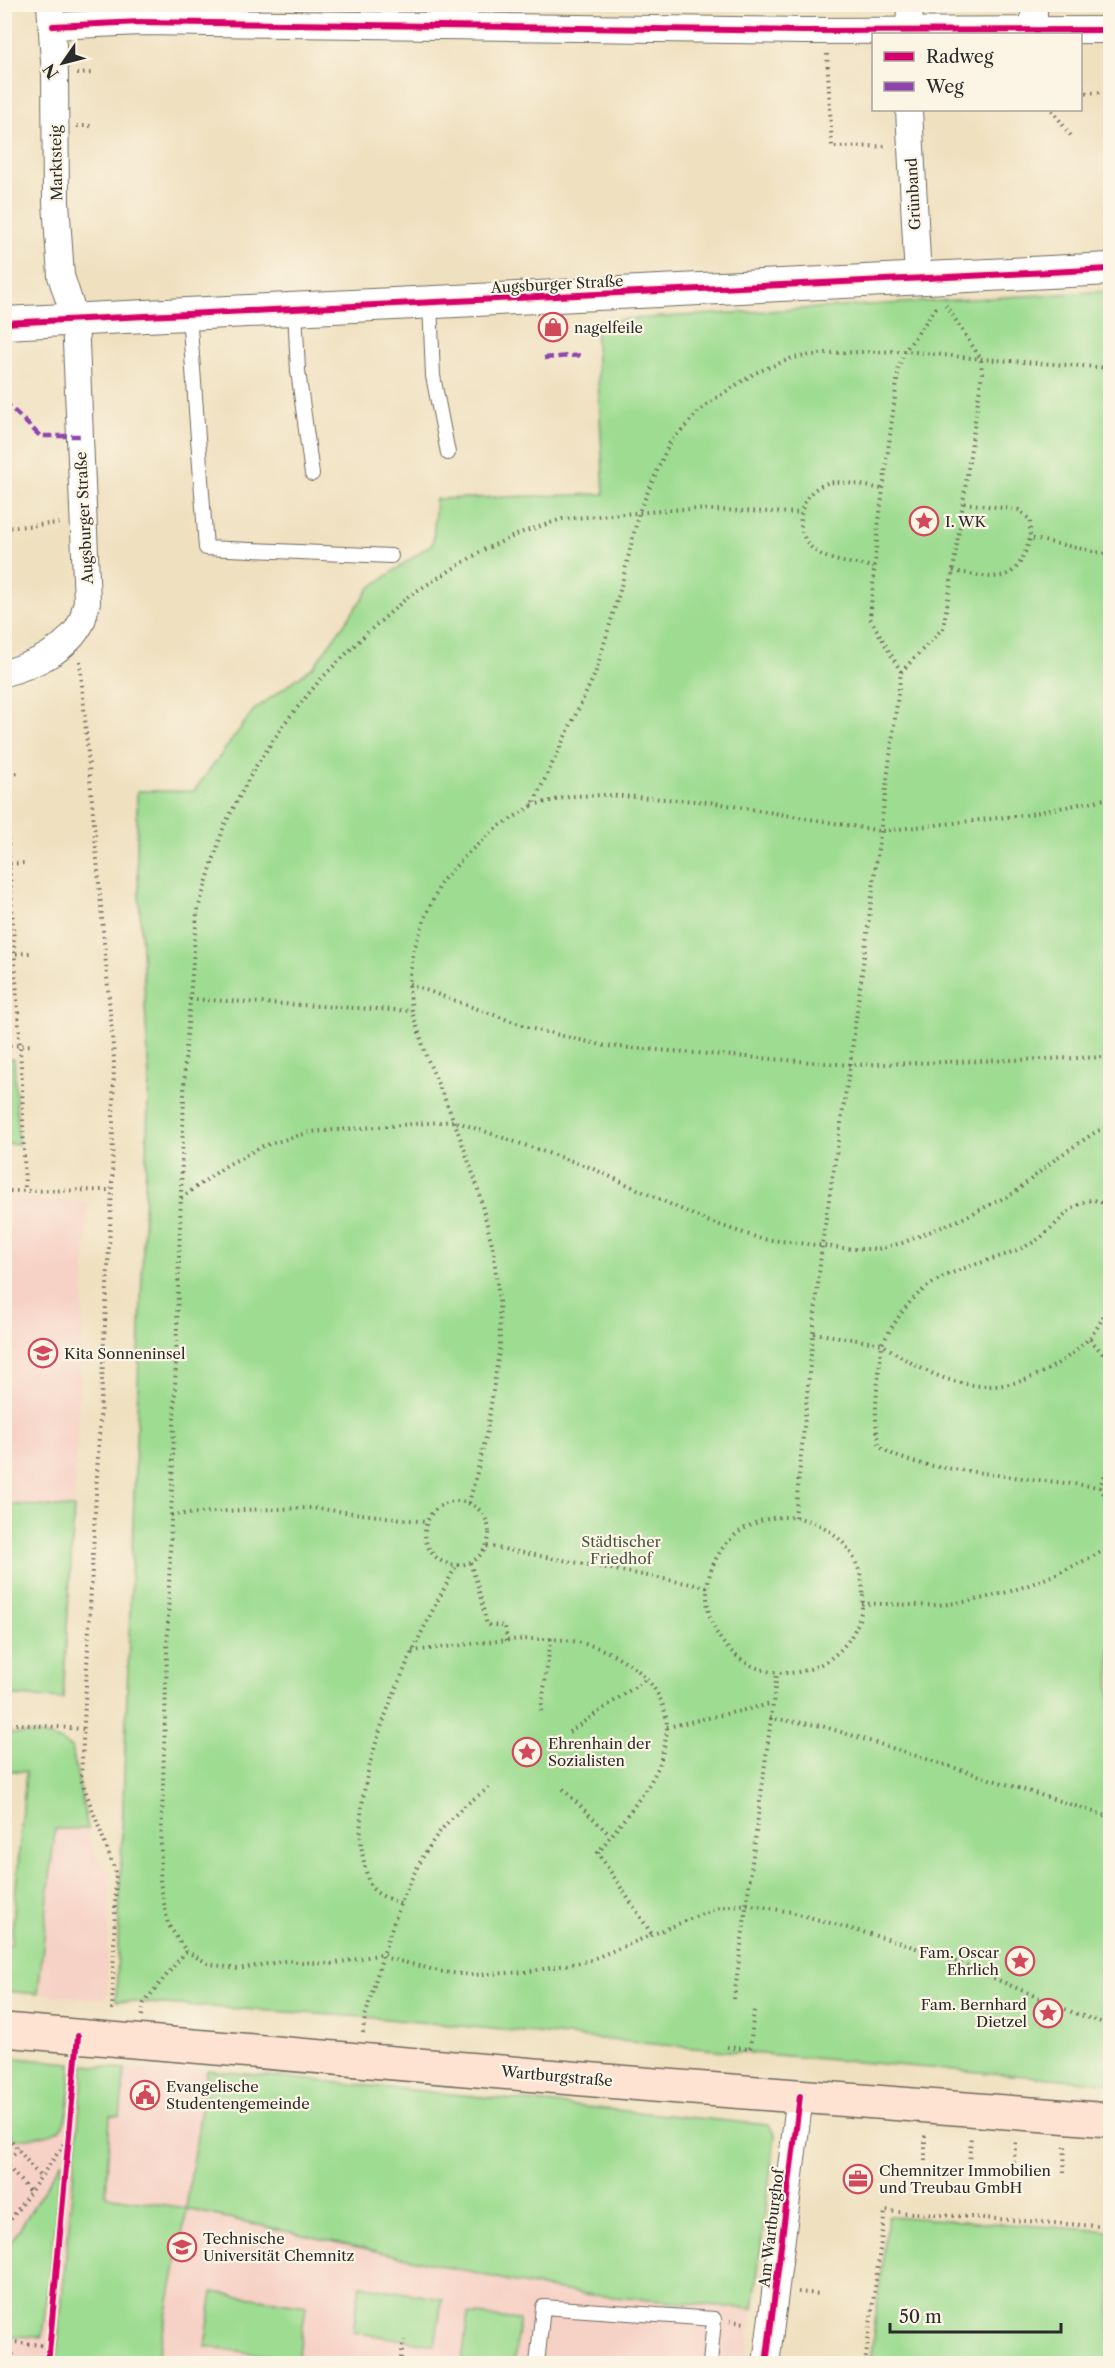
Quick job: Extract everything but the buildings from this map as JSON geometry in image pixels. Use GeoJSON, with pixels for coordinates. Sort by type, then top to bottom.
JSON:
{"type":"FeatureCollection","features":[{"type":"Feature","properties":{"kind":"main road","name":"Wartburgstraße"},"geometry":{"type":"LineString","coordinates":[[4,2030],[1110,2120]]}},
{"type":"Feature","properties":{"kind":"street"},"geometry":{"type":"LineString","coordinates":[[909,33],[910,4]]}},
{"type":"Feature","properties":{"kind":"street"},"geometry":{"type":"LineString","coordinates":[[1034,4],[1034,31]]}},
{"type":"Feature","properties":{"kind":"street"},"geometry":{"type":"LineString","coordinates":[[51,15],[141,22],[909,33],[1110,30]]}},
{"type":"Feature","properties":{"kind":"street","name":"Marktsteig"},"geometry":{"type":"LineString","coordinates":[[51,15],[56,202],[61,276],[75,319]]}},
{"type":"Feature","properties":{"kind":"street","name":"Grünband"},"geometry":{"type":"LineString","coordinates":[[909,111],[918,278]]}},
{"type":"Feature","properties":{"kind":"street","name":"Augsburger Straße"},"geometry":{"type":"LineString","coordinates":[[4,322],[1110,269]]}},
{"type":"Feature","properties":{"kind":"street","name":"Augsburger Straße"},"geometry":{"type":"LineString","coordinates":[[4,673],[18,670],[42,658],[68,641],[82,621],[87,602],[75,319]]}},
{"type":"Feature","properties":{"kind":"street","name":"Am Wartburghof"},"geometry":{"type":"LineString","coordinates":[[766,2364],[800,2096]]}},
{"type":"Feature","properties":{"kind":"lane"},"geometry":{"type":"LineString","coordinates":[[430,302],[433,375],[448,453]]}},
{"type":"Feature","properties":{"kind":"lane"},"geometry":{"type":"LineString","coordinates":[[295,309],[298,370],[312,474]]}},
{"type":"Feature","properties":{"kind":"lane"},"geometry":{"type":"LineString","coordinates":[[189,314],[206,548],[391,556]]}},
{"type":"Feature","properties":{"kind":"lane"},"geometry":{"type":"LineString","coordinates":[[537,2364],[543,2307],[714,2319],[710,2364]]}},
{"type":"Feature","properties":{"kind":"path"},"geometry":{"type":"LineString","coordinates":[[827,58],[832,147],[910,146]]}},
{"type":"Feature","properties":{"kind":"path"},"geometry":{"type":"LineString","coordinates":[[1082,93],[1110,92]]}},
{"type":"Feature","properties":{"kind":"path"},"geometry":{"type":"LineString","coordinates":[[1053,111],[1071,136]]}},
{"type":"Feature","properties":{"kind":"path"},"geometry":{"type":"LineString","coordinates":[[795,1517],[822,1244],[850,1065],[901,672],[943,628],[964,503],[982,373],[981,359],[942,299],[905,351],[898,366],[874,567],[870,618],[901,672]]}},
{"type":"Feature","properties":{"kind":"path"},"geometry":{"type":"LineString","coordinates":[[532,806],[595,674],[621,587],[639,512],[669,444],[699,411],[716,398],[754,373],[792,358],[826,353],[905,351],[1110,368]]}},
{"type":"Feature","properties":{"kind":"path"},"geometry":{"type":"LineString","coordinates":[[874,567],[832,559],[818,553],[803,536],[801,513],[802,506],[811,493],[831,482],[883,489]]}},
{"type":"Feature","properties":{"kind":"path"},"geometry":{"type":"LineString","coordinates":[[953,571],[998,579],[1016,568],[1026,554],[1030,538],[1030,520],[1019,510],[964,503]]}},
{"type":"Feature","properties":{"kind":"path"},"geometry":{"type":"LineString","coordinates":[[383,1954],[331,1964],[285,1961],[238,1969],[209,1964],[186,1951],[168,1924],[160,1882],[185,1061],[197,912],[224,826],[254,769],[287,720],[320,680],[366,634],[410,596],[485,549],[523,532],[562,519],[684,509],[801,513]]}},
{"type":"Feature","properties":{"kind":"path"},"geometry":{"type":"LineString","coordinates":[[4,528],[85,521]]}},
{"type":"Feature","properties":{"kind":"path"},"geometry":{"type":"LineString","coordinates":[[1030,538],[1110,555]]}},
{"type":"Feature","properties":{"kind":"path"},"geometry":{"type":"LineString","coordinates":[[68,641],[79,651],[114,1058],[112,1190],[81,1779],[116,1873],[111,2038]]}},
{"type":"Feature","properties":{"kind":"path"},"geometry":{"type":"LineString","coordinates":[[21,773],[5,773],[7,863],[20,1045],[25,1191]]}},
{"type":"Feature","properties":{"kind":"path"},"geometry":{"type":"LineString","coordinates":[[469,1503],[486,1437],[500,1346],[499,1300],[493,1248],[477,1182],[454,1120],[427,1058],[412,1011],[409,984],[414,952],[426,915],[442,881],[466,855],[495,830],[532,806],[573,796],[606,795],[709,802],[881,831],[1025,814],[1110,798]]}},
{"type":"Feature","properties":{"kind":"path"},"geometry":{"type":"LineString","coordinates":[[7,863],[25,863]]}},
{"type":"Feature","properties":{"kind":"path"},"geometry":{"type":"LineString","coordinates":[[4,954],[30,953]]}},
{"type":"Feature","properties":{"kind":"path"},"geometry":{"type":"LineString","coordinates":[[409,984],[533,1029],[606,1046],[850,1065],[1110,1057]]}},
{"type":"Feature","properties":{"kind":"path"},"geometry":{"type":"LineString","coordinates":[[190,999],[412,1011]]}},
{"type":"Feature","properties":{"kind":"path"},"geometry":{"type":"LineString","coordinates":[[4,1046],[34,1045]]}},
{"type":"Feature","properties":{"kind":"path"},"geometry":{"type":"LineString","coordinates":[[181,1198],[227,1165],[272,1143],[310,1132],[454,1120],[589,1167],[707,1221],[762,1239],[852,1249],[878,1249],[902,1243],[961,1219],[1014,1193],[1058,1157],[1097,1131],[1110,1127]]}},
{"type":"Feature","properties":{"kind":"path"},"geometry":{"type":"LineString","coordinates":[[4,1191],[112,1190]]}},
{"type":"Feature","properties":{"kind":"path"},"geometry":{"type":"LineString","coordinates":[[1100,1487],[910,1462],[893,1456],[880,1447],[874,1427],[882,1344],[905,1306],[928,1286],[954,1271],[1015,1251],[1038,1239],[1083,1202],[1094,1200],[1109,1206],[1110,1210]]}},
{"type":"Feature","properties":{"kind":"path"},"geometry":{"type":"LineString","coordinates":[[813,1333],[882,1344],[927,1372],[955,1382],[986,1386],[1033,1378],[1077,1351],[1090,1339],[1103,1320],[1110,1299]]}},
{"type":"Feature","properties":{"kind":"path"},"geometry":{"type":"LineString","coordinates":[[1090,1339],[1110,1362]]}},
{"type":"Feature","properties":{"kind":"path"},"geometry":{"type":"LineString","coordinates":[[1110,1461],[1100,1487],[1110,1506]]}},
{"type":"Feature","properties":{"kind":"path"},"geometry":{"type":"LineString","coordinates":[[448,1502],[469,1503],[477,1508],[489,1525],[487,1546],[477,1559],[470,1563],[456,1566],[437,1559],[425,1542],[426,1522],[432,1513],[448,1502]]}},
{"type":"Feature","properties":{"kind":"path"},"geometry":{"type":"LineString","coordinates":[[171,1515],[241,1509],[313,1508],[426,1522]]}},
{"type":"Feature","properties":{"kind":"path"},"geometry":{"type":"LineString","coordinates":[[795,1517],[818,1524],[838,1538],[848,1550],[853,1557],[861,1580],[862,1604],[856,1627],[843,1647],[824,1663],[801,1671],[777,1673],[753,1666],[733,1653],[717,1634],[708,1611],[707,1587],[713,1562],[727,1542],[746,1526],[770,1518],[795,1517]]}},
{"type":"Feature","properties":{"kind":"path"},"geometry":{"type":"LineString","coordinates":[[487,1546],[707,1587]]}},
{"type":"Feature","properties":{"kind":"path"},"geometry":{"type":"LineString","coordinates":[[862,1604],[936,1605],[986,1598],[1036,1583],[1076,1566],[1110,1547]]}},
{"type":"Feature","properties":{"kind":"path"},"geometry":{"type":"LineString","coordinates":[[470,1563],[487,1625],[505,1626],[507,1641]]}},
{"type":"Feature","properties":{"kind":"path"},"geometry":{"type":"LineString","coordinates":[[399,1904],[380,1895],[371,1887],[368,1880],[361,1850],[362,1808],[367,1779],[388,1708],[412,1651],[456,1566]]}},
{"type":"Feature","properties":{"kind":"path"},"geometry":{"type":"LineString","coordinates":[[412,1651],[551,1638],[611,1652],[648,1678],[661,1701],[667,1727],[660,1764],[640,1797],[598,1853],[653,1936]]}},
{"type":"Feature","properties":{"kind":"path"},"geometry":{"type":"LineString","coordinates":[[541,1710],[551,1638]]}},
{"type":"Feature","properties":{"kind":"path"},"geometry":{"type":"LineString","coordinates":[[734,1999],[771,1704],[777,1673]]}},
{"type":"Feature","properties":{"kind":"path"},"geometry":{"type":"LineString","coordinates":[[568,1732],[648,1678]]}},
{"type":"Feature","properties":{"kind":"path"},"geometry":{"type":"LineString","coordinates":[[667,1727],[771,1704]]}},
{"type":"Feature","properties":{"kind":"path"},"geometry":{"type":"LineString","coordinates":[[770,1718],[822,1726],[1110,1817]]}},
{"type":"Feature","properties":{"kind":"path"},"geometry":{"type":"LineString","coordinates":[[4,1723],[83,1729]]}},
{"type":"Feature","properties":{"kind":"path"},"geometry":{"type":"LineString","coordinates":[[365,2017],[399,1904],[432,1842],[456,1813],[490,1787]]}},
{"type":"Feature","properties":{"kind":"path"},"geometry":{"type":"LineString","coordinates":[[563,1789],[610,1835]]}},
{"type":"Feature","properties":{"kind":"path"},"geometry":{"type":"LineString","coordinates":[[383,1954],[387,1958],[442,1972],[487,1976],[526,1972],[588,1961],[717,1908],[746,1904],[791,1912],[959,1962],[1074,2013],[1110,2025]]}},
{"type":"Feature","properties":{"kind":"path"},"geometry":{"type":"LineString","coordinates":[[144,2003],[186,1951]]}},
{"type":"Feature","properties":{"kind":"path"},"geometry":{"type":"LineString","coordinates":[[727,2047],[750,2049],[754,2010]]}},
{"type":"Feature","properties":{"kind":"path"},"geometry":{"type":"LineString","coordinates":[[4,2132],[40,2178]]}},
{"type":"Feature","properties":{"kind":"path"},"geometry":{"type":"LineString","coordinates":[[4,2229],[69,2136]]}},
{"type":"Feature","properties":{"kind":"path"},"geometry":{"type":"LineString","coordinates":[[1109,2176],[1110,2141]]}},
{"type":"Feature","properties":{"kind":"path"},"geometry":{"type":"LineString","coordinates":[[19,2150],[6,2160],[30,2192]]}},
{"type":"Feature","properties":{"kind":"path"},"geometry":{"type":"LineString","coordinates":[[865,2364],[885,2211],[1110,2226]]}},
{"type":"Feature","properties":{"kind":"path"},"geometry":{"type":"LineString","coordinates":[[867,2300],[873,2300]]}},
{"type":"Feature","properties":{"kind":"path"},"geometry":{"type":"LineString","coordinates":[[400,2364],[404,2340]]}},
{"type":"Feature","properties":{"kind":"path"},"geometry":{"type":"LineString","coordinates":[[4,2341],[49,2346]]}},
{"type":"Feature","properties":{"kind":"path"},"geometry":{"type":"LineString","coordinates":[[4,2346],[22,2364]]}},
{"type":"Feature","properties":{"kind":"path"},"geometry":{"type":"LineString","coordinates":[[216,2364],[245,2357],[291,2364]]}},
{"type":"Feature","properties":{"kind":"shaded area","name":"Kita Sonneninsel"},"geometry":{"type":"Polygon","coordinates":[[[4,1199],[88,1202],[74,1508],[5,1504],[4,1199]]]}},
{"type":"Feature","properties":{"kind":"shaded area"},"geometry":{"type":"Polygon","coordinates":[[[55,1829],[88,1829],[92,1848],[110,1875],[106,2000],[38,1994],[55,1829]]]}},
{"type":"Feature","properties":{"kind":"shaded area","name":"Technische Universität Chemnitz"},"geometry":{"type":"Polygon","coordinates":[[[4,2057],[125,2069],[207,2070],[187,2208],[603,2110],[658,2112],[768,2125],[775,2135],[746,2363],[5,2363],[4,2057]]]}},
{"type":"Feature","properties":{"kind":"green space","name":"Städtischer Friedhof"},"geometry":{"type":"Polygon","coordinates":[[[1110,291],[1110,2083],[727,2051],[365,2017],[116,2001],[149,1078],[137,856],[137,791],[194,791],[254,710],[314,666],[370,588],[433,543],[436,499],[604,494],[595,321],[1110,291]]]}},
{"type":"Feature","properties":{"kind":"green space"},"geometry":{"type":"Polygon","coordinates":[[[5,1059],[14,1059],[18,1144],[5,1144],[5,1059]]]}},
{"type":"Feature","properties":{"kind":"green space"},"geometry":{"type":"Polygon","coordinates":[[[5,1504],[74,1508],[63,1699],[5,1695],[5,1504]]]}},
{"type":"Feature","properties":{"kind":"green space"},"geometry":{"type":"Polygon","coordinates":[[[4,1733],[49,1737],[72,1749],[88,1829],[55,1829],[38,1994],[5,1991],[5,1945],[11,1945],[26,1772],[5,1770],[4,1733]]]}},
{"type":"Feature","properties":{"kind":"green space"},"geometry":{"type":"Polygon","coordinates":[[[4,2057],[71,2063],[67,2116],[61,2128],[45,2135],[15,2140],[5,2125],[4,2057]]]}},
{"type":"Feature","properties":{"kind":"green space"},"geometry":{"type":"Polygon","coordinates":[[[84,2065],[125,2069],[120,2116],[110,2115],[106,2196],[186,2208],[207,2070],[768,2125],[775,2135],[753,2309],[592,2295],[533,2286],[187,2209],[157,2363],[56,2363],[84,2065]]]}},
{"type":"Feature","properties":{"kind":"green space"},"geometry":{"type":"Polygon","coordinates":[[[62,2161],[42,2337],[11,2336],[5,2331],[5,2252],[62,2161]]]}},
{"type":"Feature","properties":{"kind":"green space"},"geometry":{"type":"Polygon","coordinates":[[[888,2216],[1110,2231],[1110,2363],[870,2363],[888,2216]]]}},
{"type":"Feature","properties":{"kind":"green space"},"geometry":{"type":"Polygon","coordinates":[[[360,2285],[442,2299],[435,2345],[353,2332],[360,2285]]]}},
{"type":"Feature","properties":{"kind":"green space"},"geometry":{"type":"Polygon","coordinates":[[[213,2292],[306,2306],[298,2360],[205,2346],[213,2292]]]}},
{"type":"Feature","properties":{"kind":"green space"},"geometry":{"type":"Polygon","coordinates":[[[468,2314],[519,2320],[514,2363],[462,2363],[468,2314]]]}},
{"type":"Feature","properties":{"kind":"marked path"},"geometry":{"type":"LineString","coordinates":[[544,358],[582,355]]}},
{"type":"Feature","properties":{"kind":"marked path"},"geometry":{"type":"LineString","coordinates":[[4,401],[40,436],[80,436]]}},
{"type":"Feature","properties":{"kind":"cycle path"},"geometry":{"type":"LineString","coordinates":[[53,26],[141,22],[803,31],[1110,30]]}},
{"type":"Feature","properties":{"kind":"cycle path"},"geometry":{"type":"LineString","coordinates":[[4,323],[1110,269]]}},
{"type":"Feature","properties":{"kind":"cycle path"},"geometry":{"type":"LineString","coordinates":[[48,2364],[78,2036]]}},
{"type":"Feature","properties":{"kind":"cycle path"},"geometry":{"type":"LineString","coordinates":[[766,2364],[800,2096]]}},
{"type":"Feature","properties":{"kind":"place","name":"nagelfeile"},"geometry":{"type":"Point","coordinates":[553,327]}},
{"type":"Feature","properties":{"kind":"place","name":"I. WK"},"geometry":{"type":"Point","coordinates":[924,521]}},
{"type":"Feature","properties":{"kind":"place","name":"Kita Sonneninsel"},"geometry":{"type":"Point","coordinates":[43,1353]}},
{"type":"Feature","properties":{"kind":"place","name":"Ehrenhain der Sozialisten"},"geometry":{"type":"Point","coordinates":[527,1752]}},
{"type":"Feature","properties":{"kind":"place","name":"Fam. Oscar Ehrlich"},"geometry":{"type":"Point","coordinates":[1020,1961]}},
{"type":"Feature","properties":{"kind":"place","name":"Fam. Bernhard Dietzel"},"geometry":{"type":"Point","coordinates":[1048,2013]}},
{"type":"Feature","properties":{"kind":"place","name":"Evangelische Studentengemeinde"},"geometry":{"type":"Point","coordinates":[145,2095]}},
{"type":"Feature","properties":{"kind":"place","name":"Chemnitzer Immobilien und Treubau GmbH"},"geometry":{"type":"Point","coordinates":[858,2179]}},
{"type":"Feature","properties":{"kind":"place","name":"Technische Universität Chemnitz"},"geometry":{"type":"Point","coordinates":[182,2247]}}]}
